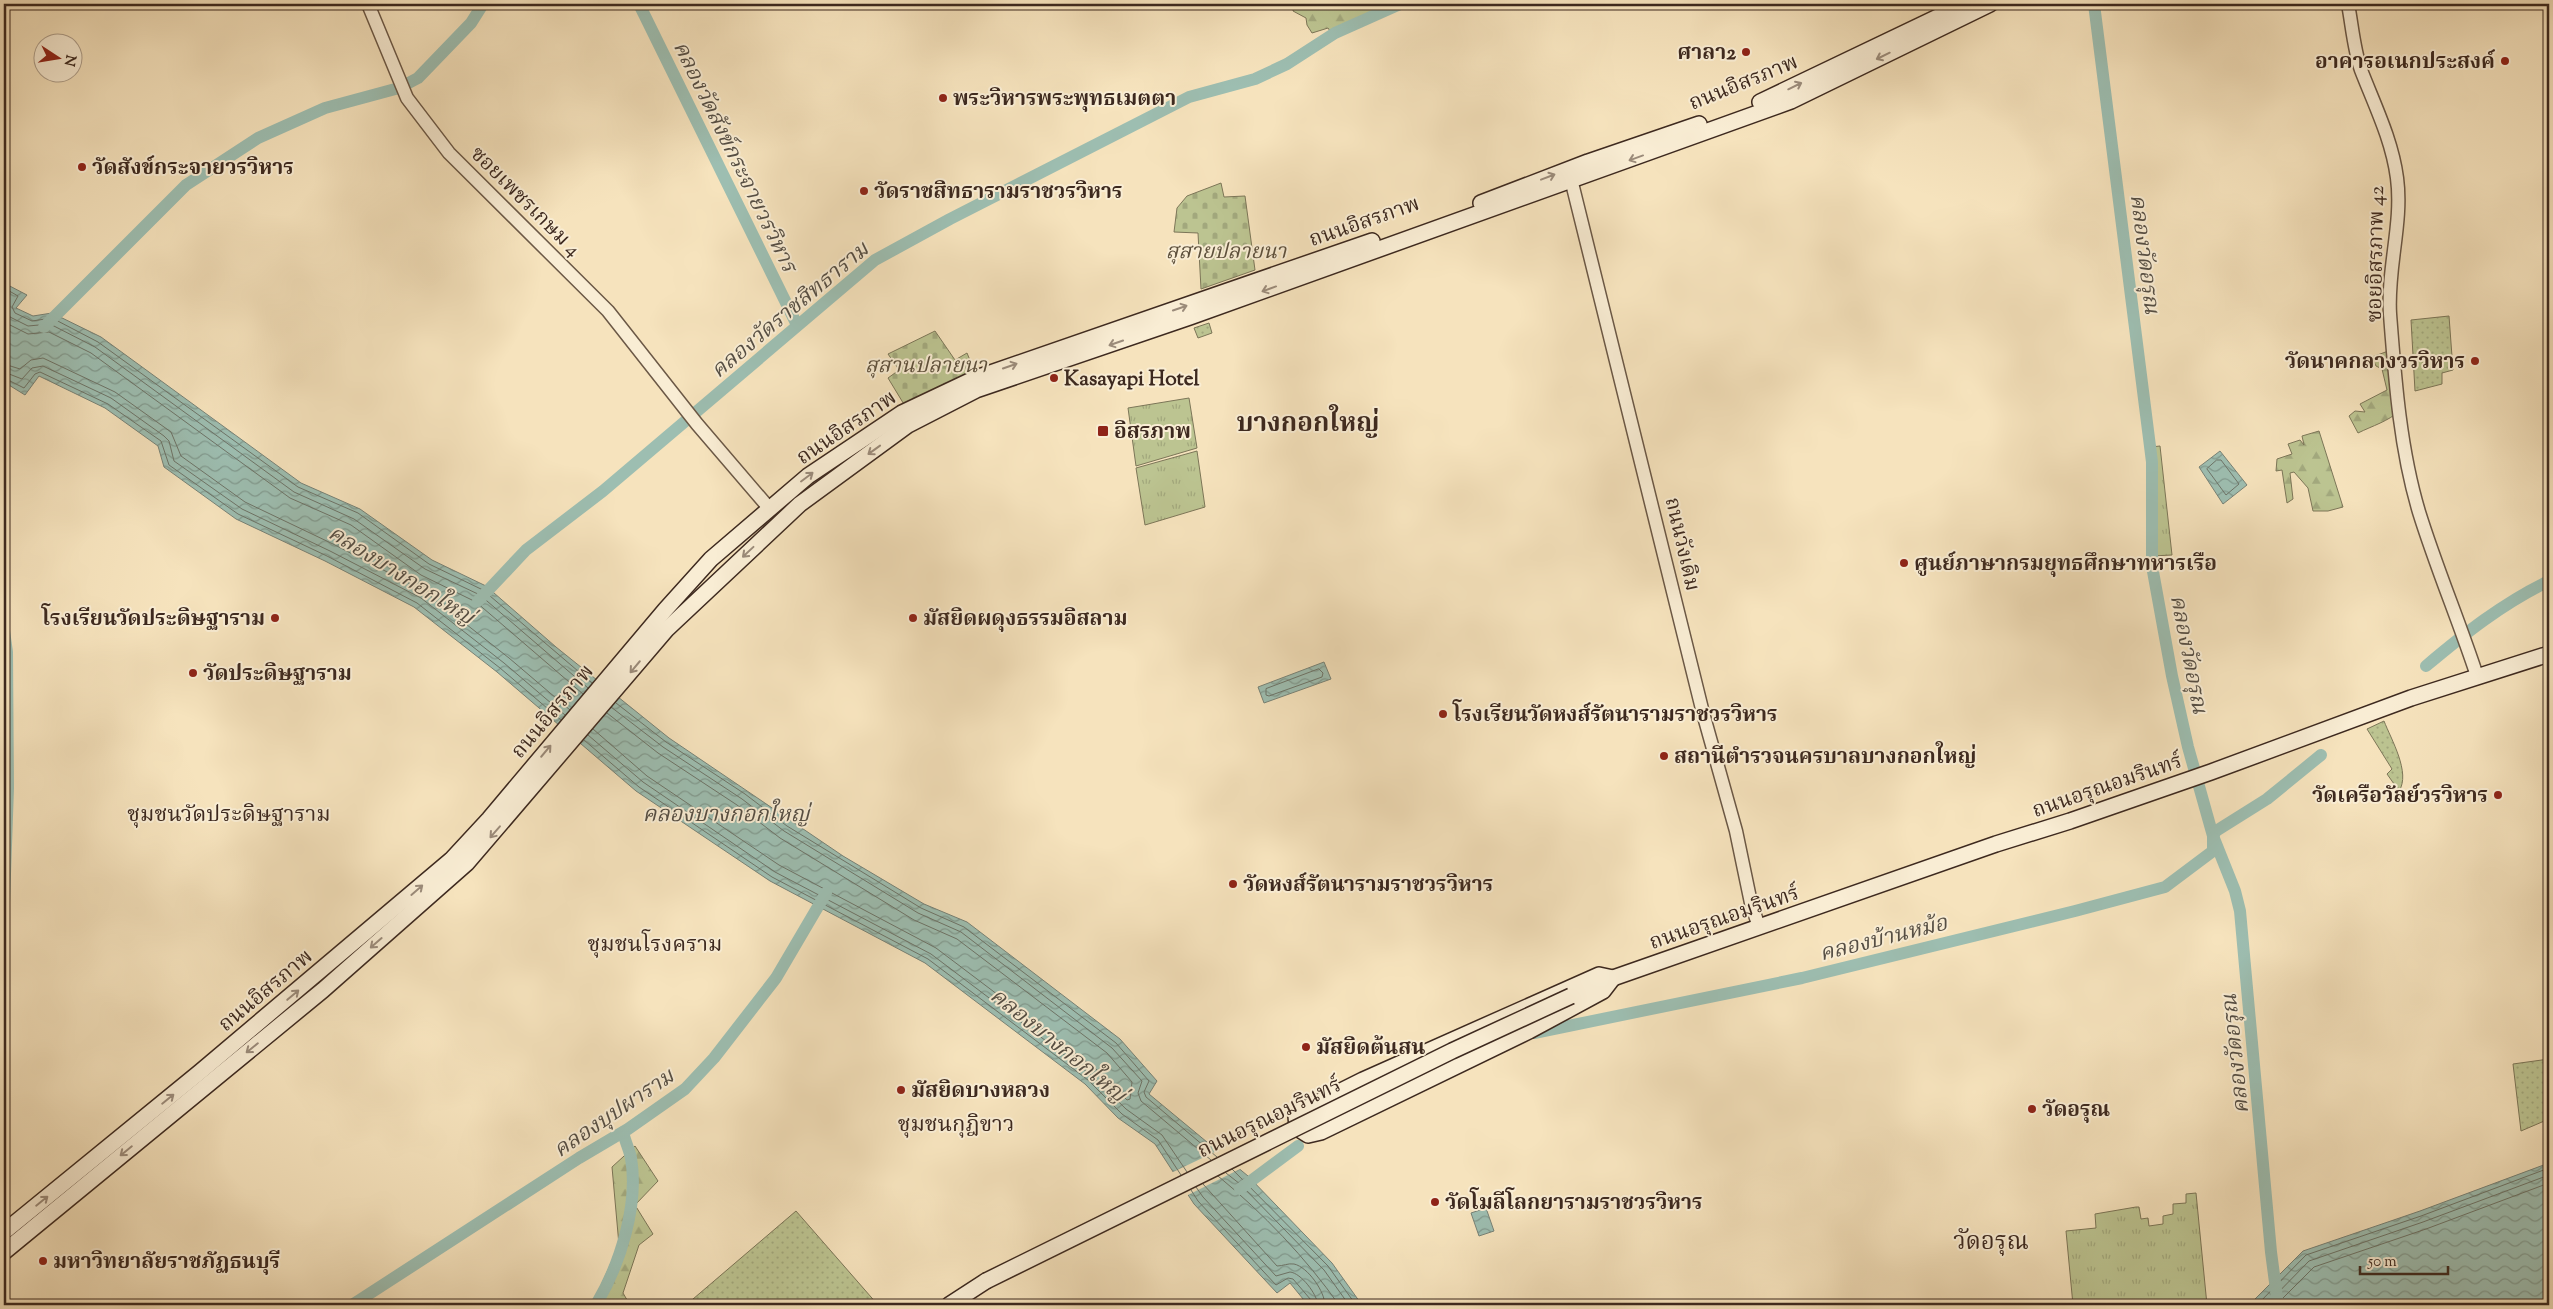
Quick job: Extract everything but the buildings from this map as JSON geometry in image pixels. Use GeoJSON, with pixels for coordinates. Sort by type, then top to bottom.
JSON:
{"type":"FeatureCollection","features":[{"type":"Feature","properties":{"kind":"main road","name":"ถนนอิสรภาพ"},"geometry":{"type":"LineString","coordinates":[[4,1232],[207,1067],[452,860],[520,792],[663,624],[711,559],[808,476],[902,413],[976,378],[1442,217],[1570,175],[1771,98],[1966,4]]}},
{"type":"Feature","properties":{"kind":"main road"},"geometry":{"type":"LineString","coordinates":[[663,624],[800,504],[908,425],[976,390],[1190,317],[1570,175],[1791,101],[1990,4]]}},
{"type":"Feature","properties":{"kind":"main road"},"geometry":{"type":"LineString","coordinates":[[769,508],[780,523]]}},
{"type":"Feature","properties":{"kind":"main road","name":"ถนนอรุณอมรินทร์"},"geometry":{"type":"LineString","coordinates":[[949,1305],[986,1281],[1435,1060],[1613,978],[1996,844],[2186,781],[2411,698],[2549,654]]}},
{"type":"Feature","properties":{"kind":"main road"},"geometry":{"type":"LineString","coordinates":[[4,1252],[323,990],[467,863],[520,792]]}},
{"type":"Feature","properties":{"kind":"main road"},"geometry":{"type":"LineString","coordinates":[[1599,975],[1613,978],[1603,992],[1529,1031],[1321,1132],[1308,1135],[1297,1128],[1296,1116],[1301,1111],[1363,1080],[1599,975]]}},
{"type":"Feature","properties":{"kind":"street","name":"ซอยเพชรเกษม 4"},"geometry":{"type":"LineString","coordinates":[[368,4],[399,74],[407,98],[449,153],[608,311],[697,424],[769,508]]}},
{"type":"Feature","properties":{"kind":"street","name":"ซอยอิสรภาพ 42"},"geometry":{"type":"LineString","coordinates":[[2348,4],[2361,68],[2375,100],[2392,152],[2397,178],[2399,204],[2391,269],[2390,312],[2402,431],[2419,511],[2478,676]]}},
{"type":"Feature","properties":{"kind":"street","name":"ถนนวังเดิม"},"geometry":{"type":"LineString","coordinates":[[1570,175],[1703,712],[1736,831],[1750,903],[1759,927]]}},
{"type":"Feature","properties":{"kind":"green space"},"geometry":{"type":"Polygon","coordinates":[[[1294,4],[1391,4],[1330,31],[1328,28],[1312,33],[1307,25],[1306,18],[1293,11],[1294,4]]]}},
{"type":"Feature","properties":{"kind":"green space","name":"สุสายปลายนา"},"geometry":{"type":"Polygon","coordinates":[[[1221,183],[1224,197],[1245,196],[1255,270],[1201,289],[1198,233],[1174,232],[1177,208],[1187,196],[1221,183]]]}},
{"type":"Feature","properties":{"kind":"green space"},"geometry":{"type":"Polygon","coordinates":[[[2449,316],[2453,370],[2442,373],[2442,384],[2415,391],[2411,320],[2449,316]]]}},
{"type":"Feature","properties":{"kind":"green space"},"geometry":{"type":"Polygon","coordinates":[[[1209,323],[1212,333],[1198,338],[1194,328],[1209,323]]]}},
{"type":"Feature","properties":{"kind":"green space","name":"สุสานปลายนา"},"geometry":{"type":"Polygon","coordinates":[[[935,331],[955,360],[967,353],[974,370],[905,406],[888,378],[899,370],[888,354],[935,331]]]}},
{"type":"Feature","properties":{"kind":"green space"},"geometry":{"type":"Polygon","coordinates":[[[2391,350],[2399,411],[2385,421],[2358,433],[2349,416],[2355,411],[2365,412],[2360,404],[2387,390],[2382,369],[2376,366],[2372,357],[2391,350]]]}},
{"type":"Feature","properties":{"kind":"green space"},"geometry":{"type":"Polygon","coordinates":[[[1189,398],[1197,448],[1136,466],[1128,408],[1189,398]]]}},
{"type":"Feature","properties":{"kind":"green space"},"geometry":{"type":"Polygon","coordinates":[[[2319,431],[2343,507],[2328,511],[2313,511],[2308,488],[2294,472],[2290,473],[2293,499],[2287,503],[2282,470],[2276,471],[2277,459],[2292,454],[2288,444],[2300,440],[2304,445],[2302,436],[2319,431]]]}},
{"type":"Feature","properties":{"kind":"green space"},"geometry":{"type":"Polygon","coordinates":[[[2160,446],[2172,555],[2152,556],[2151,447],[2160,446]]]}},
{"type":"Feature","properties":{"kind":"green space"},"geometry":{"type":"Polygon","coordinates":[[[1197,451],[1205,507],[1145,525],[1136,468],[1197,451]]]}},
{"type":"Feature","properties":{"kind":"green space"},"geometry":{"type":"Polygon","coordinates":[[[2384,721],[2399,756],[2403,775],[2399,791],[2387,774],[2392,769],[2367,729],[2384,721]]]}},
{"type":"Feature","properties":{"kind":"green space"},"geometry":{"type":"Polygon","coordinates":[[[2549,1059],[2549,1119],[2521,1131],[2513,1064],[2549,1059]]]}},
{"type":"Feature","properties":{"kind":"green space"},"geometry":{"type":"Polygon","coordinates":[[[635,1146],[658,1181],[635,1205],[653,1234],[639,1245],[623,1293],[630,1305],[605,1305],[599,1290],[619,1245],[612,1167],[635,1146]]]}},
{"type":"Feature","properties":{"kind":"green space"},"geometry":{"type":"Polygon","coordinates":[[[2196,1193],[2207,1305],[2073,1305],[2066,1231],[2096,1228],[2095,1214],[2136,1207],[2139,1207],[2141,1219],[2148,1218],[2149,1226],[2163,1224],[2163,1216],[2173,1214],[2173,1204],[2186,1203],[2186,1194],[2196,1193]]]}},
{"type":"Feature","properties":{"kind":"green space"},"geometry":{"type":"Polygon","coordinates":[[[796,1211],[878,1305],[686,1305],[796,1211]]]}},
{"type":"Feature","properties":{"kind":"water","name":"คลองบางกอกใหญ่"},"geometry":{"type":"Polygon","coordinates":[[[4,283],[27,295],[16,308],[33,316],[52,313],[101,337],[301,483],[360,509],[432,560],[486,586],[556,647],[669,738],[843,856],[924,904],[967,922],[1120,1039],[1157,1081],[1149,1094],[1248,1176],[1332,1263],[1362,1305],[1308,1305],[1290,1283],[1277,1293],[1194,1204],[1155,1144],[1118,1118],[1085,1084],[925,963],[770,881],[636,791],[497,672],[414,607],[325,561],[236,519],[164,467],[158,446],[105,408],[39,376],[25,395],[4,382],[4,283]]]}},
{"type":"Feature","properties":{"kind":"water"},"geometry":{"type":"Polygon","coordinates":[[[2220,451],[2247,485],[2223,504],[2199,467],[2220,451]]]}},
{"type":"Feature","properties":{"kind":"water"},"geometry":{"type":"Polygon","coordinates":[[[1324,662],[1331,679],[1264,703],[1258,687],[1324,662]]]}},
{"type":"Feature","properties":{"kind":"water"},"geometry":{"type":"Polygon","coordinates":[[[2549,1163],[2549,1305],[2249,1305],[2303,1251],[2420,1211],[2549,1163]]]}},
{"type":"Feature","properties":{"kind":"water"},"geometry":{"type":"Polygon","coordinates":[[[1486,1208],[1494,1231],[1479,1236],[1471,1213],[1486,1208]]]}},
{"type":"Feature","properties":{"kind":"pier"},"geometry":{"type":"Polygon","coordinates":[[[1219,1150],[1242,1168],[1186,1196],[1171,1173],[1219,1150]]]}},
{"type":"Feature","properties":{"kind":"waterway","name":"คลองวัดสังข์กระจายวรวิหาร"},"geometry":{"type":"LineString","coordinates":[[44,327],[186,185],[258,138],[325,108],[399,88],[418,78],[471,23],[483,4]]}},
{"type":"Feature","properties":{"kind":"waterway","name":"คลองวัดสังข์กระจายวรวิหาร"},"geometry":{"type":"LineString","coordinates":[[639,4],[797,325]]}},
{"type":"Feature","properties":{"kind":"waterway","name":"คลองวัดราชสิทธาราม"},"geometry":{"type":"LineString","coordinates":[[478,601],[526,550],[603,491],[875,260],[950,219],[1189,97],[1255,79],[1287,64],[1335,33],[1400,4]]}},
{"type":"Feature","properties":{"kind":"waterway","name":"คลองวัดอรุณ"},"geometry":{"type":"LineString","coordinates":[[2094,4],[2152,462],[2152,566],[2172,676],[2188,747],[2213,836],[2235,891],[2240,911],[2271,1252],[2278,1305]]}},
{"type":"Feature","properties":{"kind":"waterway"},"geometry":{"type":"LineString","coordinates":[[2426,666],[2485,620],[2516,599],[2549,581]]}},
{"type":"Feature","properties":{"kind":"waterway"},"geometry":{"type":"LineString","coordinates":[[4,631],[7,652],[8,788],[4,902]]}},
{"type":"Feature","properties":{"kind":"waterway"},"geometry":{"type":"LineString","coordinates":[[2213,836],[2216,831],[2267,799],[2321,755]]}},
{"type":"Feature","properties":{"kind":"waterway","name":"คลองบ้านหม้อ"},"geometry":{"type":"LineString","coordinates":[[1534,1033],[1802,978],[2165,887],[2213,851],[2213,838]]}},
{"type":"Feature","properties":{"kind":"waterway","name":"คลองบุปผาราม"},"geometry":{"type":"LineString","coordinates":[[352,1305],[579,1158],[628,1129],[685,1089],[714,1058],[776,978],[826,893]]}},
{"type":"Feature","properties":{"kind":"waterway"},"geometry":{"type":"LineString","coordinates":[[1364,1103],[1404,1083]]}},
{"type":"Feature","properties":{"kind":"waterway"},"geometry":{"type":"LineString","coordinates":[[599,1305],[597,1303],[620,1252],[630,1214],[633,1176],[631,1158],[623,1132]]}},
{"type":"Feature","properties":{"kind":"waterway"},"geometry":{"type":"LineString","coordinates":[[1240,1189],[1298,1146]]}},
{"type":"Feature","properties":{"kind":"place","name":"ศาลา2"},"geometry":{"type":"Point","coordinates":[1746,52]}},
{"type":"Feature","properties":{"kind":"place","name":"อาคารอเนกประสงค์"},"geometry":{"type":"Point","coordinates":[2505,61]}},
{"type":"Feature","properties":{"kind":"place","name":"พระวิหารพระพุทธเมตตา"},"geometry":{"type":"Point","coordinates":[943,98]}},
{"type":"Feature","properties":{"kind":"place","name":"วัดสังข์กระจายวรวิหาร"},"geometry":{"type":"Point","coordinates":[82,167]}},
{"type":"Feature","properties":{"kind":"place","name":"วัดราชสิทธารามราชวรวิหาร"},"geometry":{"type":"Point","coordinates":[864,191]}},
{"type":"Feature","properties":{"kind":"place","name":"วัดนาคกลางวรวิหาร"},"geometry":{"type":"Point","coordinates":[2475,361]}},
{"type":"Feature","properties":{"kind":"place","name":"Kasayapi Hotel"},"geometry":{"type":"Point","coordinates":[1054,378]}},
{"type":"Feature","properties":{"kind":"place","name":"อิสรภาพ"},"geometry":{"type":"Point","coordinates":[1103,431]}},
{"type":"Feature","properties":{"kind":"place","name":"ศูนย์ภาษากรมยุทธศึกษาทหารเรือ"},"geometry":{"type":"Point","coordinates":[1904,563]}},
{"type":"Feature","properties":{"kind":"place","name":"โรงเรียนวัดประดิษฐาราม"},"geometry":{"type":"Point","coordinates":[275,618]}},
{"type":"Feature","properties":{"kind":"place","name":"มัสยิดผดุงธรรมอิสลาม"},"geometry":{"type":"Point","coordinates":[913,618]}},
{"type":"Feature","properties":{"kind":"place","name":"วัดประดิษฐาราม"},"geometry":{"type":"Point","coordinates":[193,673]}},
{"type":"Feature","properties":{"kind":"place","name":"โรงเรียนวัดหงส์รัตนารามราชวรวิหาร"},"geometry":{"type":"Point","coordinates":[1443,714]}},
{"type":"Feature","properties":{"kind":"place","name":"สถานีตำรวจนครบาลบางกอกใหญ่"},"geometry":{"type":"Point","coordinates":[1664,756]}},
{"type":"Feature","properties":{"kind":"place","name":"วัดเครือวัลย์วรวิหาร"},"geometry":{"type":"Point","coordinates":[2498,795]}},
{"type":"Feature","properties":{"kind":"place","name":"วัดหงส์รัตนารามราชวรวิหาร"},"geometry":{"type":"Point","coordinates":[1233,884]}},
{"type":"Feature","properties":{"kind":"place","name":"มัสยิดต้นสน"},"geometry":{"type":"Point","coordinates":[1306,1047]}},
{"type":"Feature","properties":{"kind":"place","name":"มัสยิดบางหลวง"},"geometry":{"type":"Point","coordinates":[901,1090]}},
{"type":"Feature","properties":{"kind":"place","name":"วัดอรุณ"},"geometry":{"type":"Point","coordinates":[2032,1109]}},
{"type":"Feature","properties":{"kind":"place","name":"วัดโมลีโลกยารามราชวรวิหาร"},"geometry":{"type":"Point","coordinates":[1435,1202]}},
{"type":"Feature","properties":{"kind":"place","name":"มหาวิทยาลัยราชภัฏธนบุรี"},"geometry":{"type":"Point","coordinates":[43,1261]}},
{"type":"Feature","properties":{"kind":"district","name":"บางกอกใหญ่"},"geometry":{"type":"Point","coordinates":[1308,422]}},
{"type":"Feature","properties":{"kind":"district","name":"ชุมชนวัดประดิษฐาราม"},"geometry":{"type":"Point","coordinates":[229,813]}},
{"type":"Feature","properties":{"kind":"district","name":"ชุมชนโรงคราม"},"geometry":{"type":"Point","coordinates":[655,943]}},
{"type":"Feature","properties":{"kind":"district","name":"ชุมชนกุฎิขาว"},"geometry":{"type":"Point","coordinates":[956,1123]}},
{"type":"Feature","properties":{"kind":"district","name":"วัดอรุณ"},"geometry":{"type":"Point","coordinates":[1991,1241]}}]}
